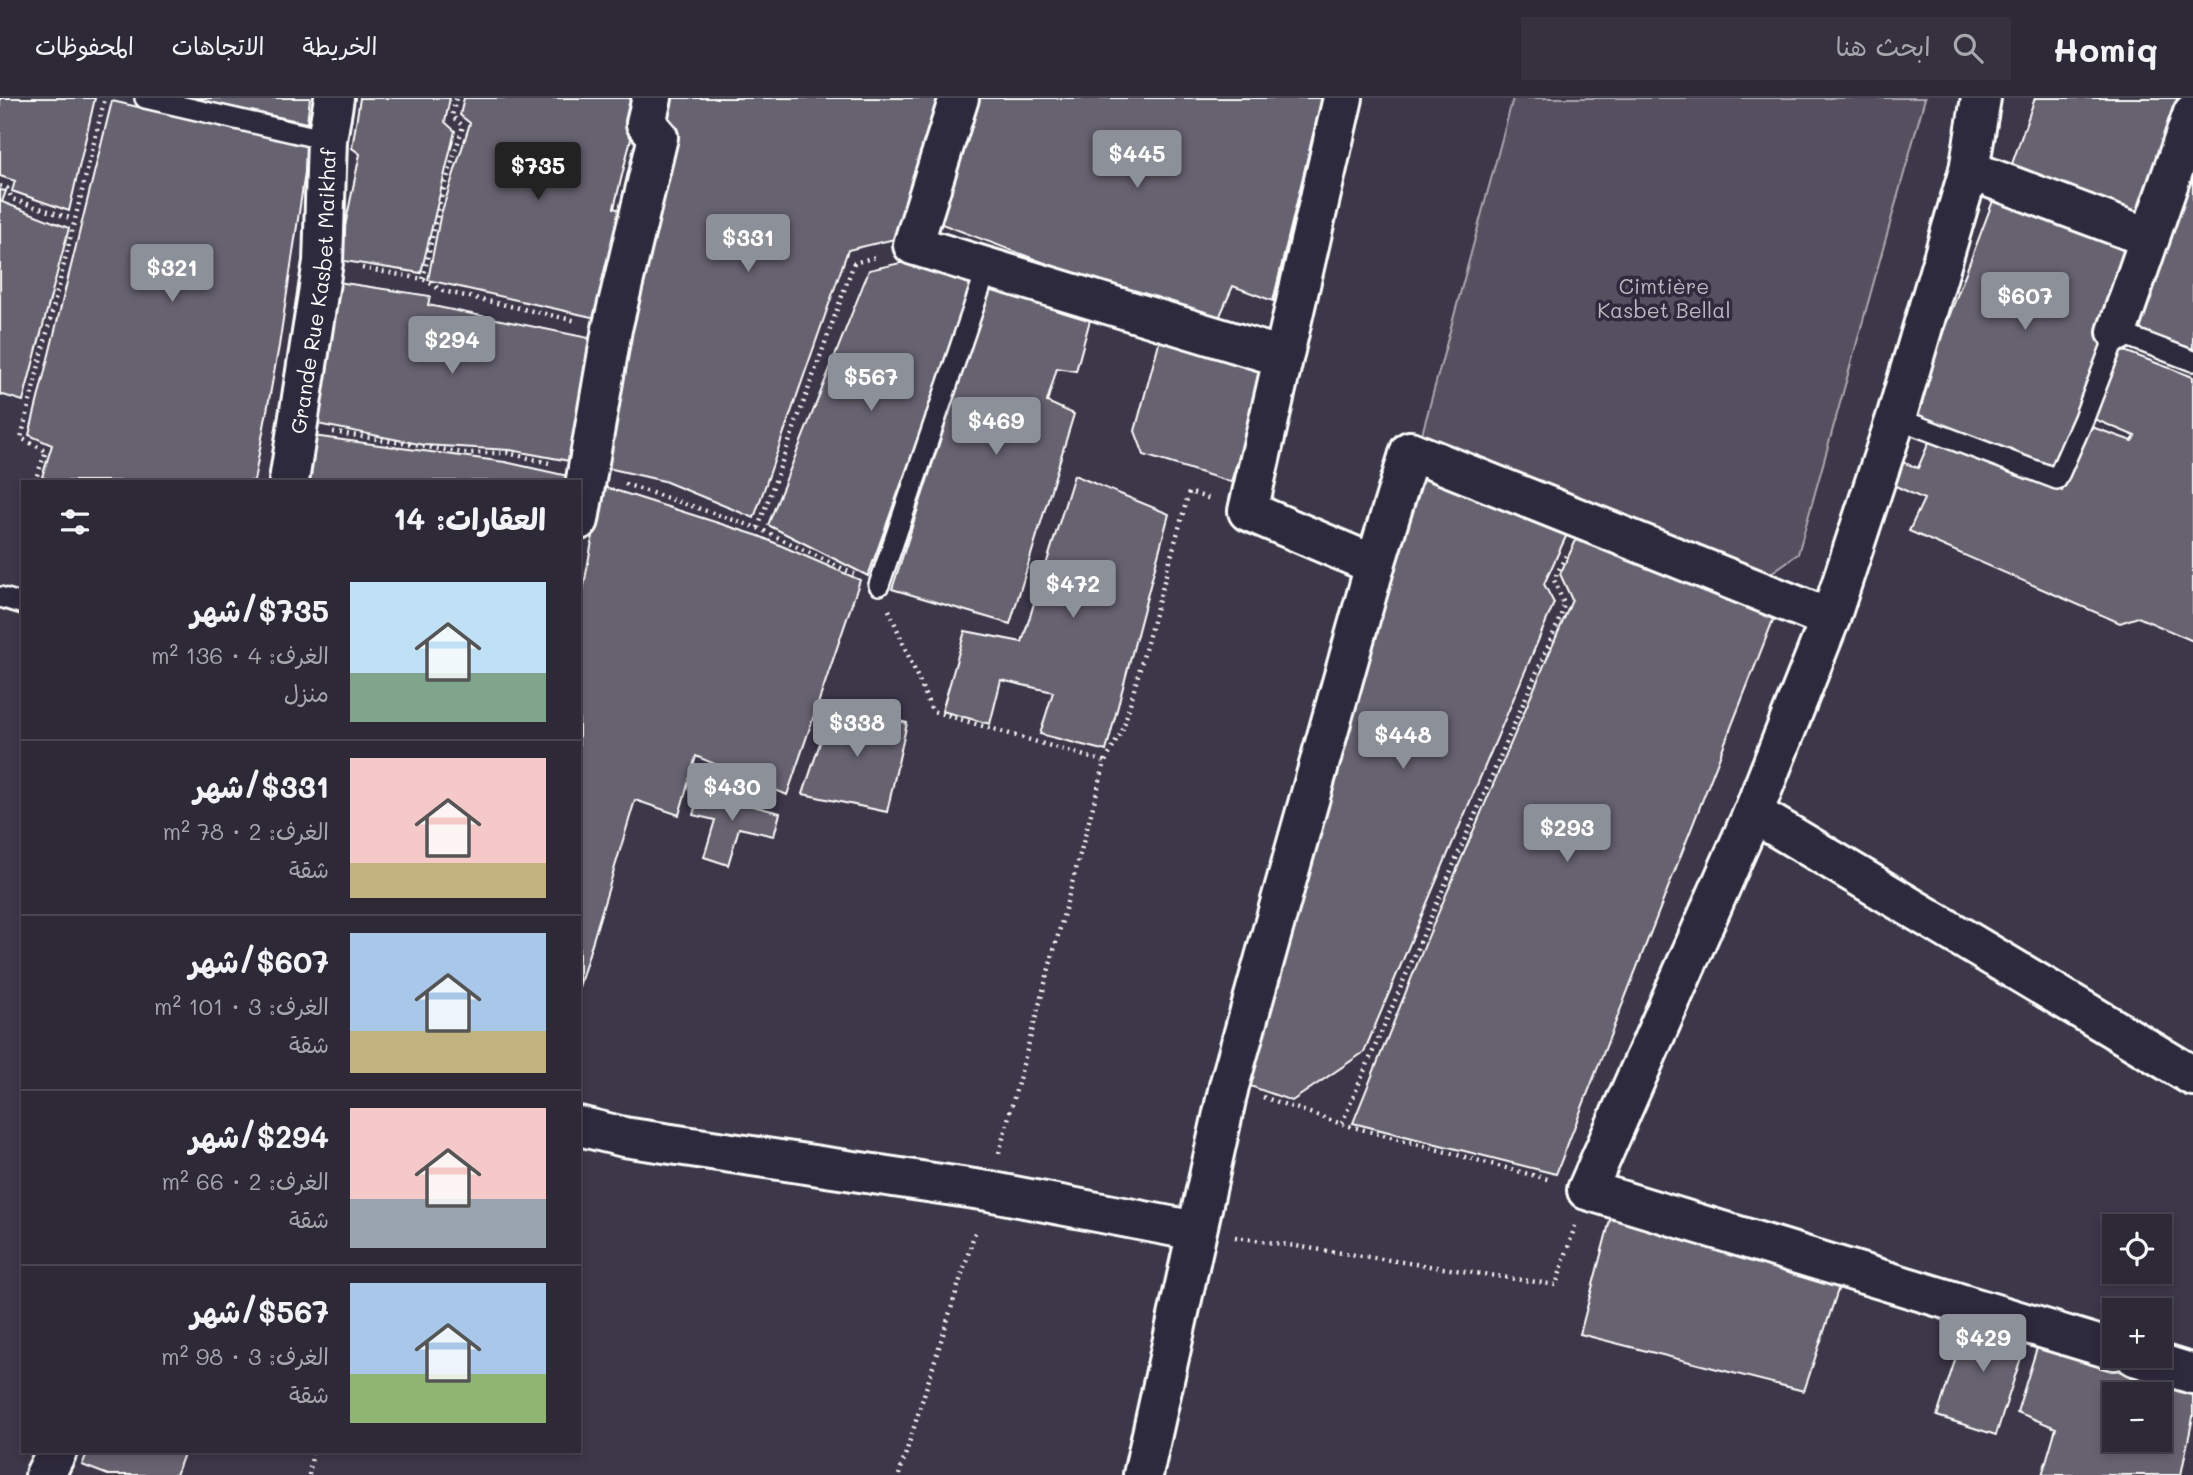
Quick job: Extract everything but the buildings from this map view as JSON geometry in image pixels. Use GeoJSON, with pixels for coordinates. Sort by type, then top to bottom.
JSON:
{"type":"FeatureCollection","features":[{"type":"Feature","properties":{"kind":"street","name":"Grande Rue Kasbet Maikhaf"},"geometry":{"type":"LineString","coordinates":[[289,480],[323,262],[327,140],[334,98]]}},
{"type":"Feature","properties":{"kind":"street"},"geometry":{"type":"LineString","coordinates":[[581,508],[612,329],[658,137],[646,123],[652,98]]}},
{"type":"Feature","properties":{"kind":"street"},"geometry":{"type":"LineString","coordinates":[[959,98],[913,245],[1282,357]]}},
{"type":"Feature","properties":{"kind":"street"},"geometry":{"type":"LineString","coordinates":[[1343,98],[1248,511],[1375,565]]}},
{"type":"Feature","properties":{"kind":"street"},"geometry":{"type":"LineString","coordinates":[[1981,98],[1969,170],[1896,418],[1830,619],[1752,813],[1587,1190],[2102,1346]]}},
{"type":"Feature","properties":{"kind":"street"},"geometry":{"type":"LineString","coordinates":[[2117,332],[2193,113]]}},
{"type":"Feature","properties":{"kind":"street"},"geometry":{"type":"LineString","coordinates":[[1969,170],[2150,237]]}},
{"type":"Feature","properties":{"kind":"street"},"geometry":{"type":"LineString","coordinates":[[1143,1475],[1230,1086],[1375,565],[1410,451],[1830,619]]}},
{"type":"Feature","properties":{"kind":"street"},"geometry":{"type":"LineString","coordinates":[[1752,813],[2193,1076]]}},
{"type":"Feature","properties":{"kind":"street"},"geometry":{"type":"LineString","coordinates":[[581,1126],[624,1137],[988,1191],[1196,1231]]}},
{"type":"Feature","properties":{"kind":"street"},"geometry":{"type":"LineString","coordinates":[[2172,1367],[2193,1374]]}},
{"type":"Feature","properties":{"kind":"street"},"geometry":{"type":"LineString","coordinates":[[46,1475],[56,1453]]}},
{"type":"Feature","properties":{"kind":"lane"},"geometry":{"type":"LineString","coordinates":[[145,98],[327,140]]}},
{"type":"Feature","properties":{"kind":"lane"},"geometry":{"type":"LineString","coordinates":[[878,585],[987,268]]}},
{"type":"Feature","properties":{"kind":"lane"},"geometry":{"type":"LineString","coordinates":[[1896,418],[2057,479],[2117,332],[2193,361]]}},
{"type":"Feature","properties":{"kind":"lane"},"geometry":{"type":"LineString","coordinates":[[0,597],[21,603]]}},
{"type":"Feature","properties":{"kind":"path"},"geometry":{"type":"LineString","coordinates":[[38,480],[36,478],[46,451],[21,438],[105,98]]}},
{"type":"Feature","properties":{"kind":"path"},"geometry":{"type":"LineString","coordinates":[[423,279],[440,201],[463,126],[452,116],[456,98]]}},
{"type":"Feature","properties":{"kind":"path"},"geometry":{"type":"LineString","coordinates":[[0,186],[7,188],[12,199],[74,219]]}},
{"type":"Feature","properties":{"kind":"path"},"geometry":{"type":"LineString","coordinates":[[758,528],[854,263],[913,245]]}},
{"type":"Feature","properties":{"kind":"path"},"geometry":{"type":"LineString","coordinates":[[323,262],[423,279],[443,290],[612,329]]}},
{"type":"Feature","properties":{"kind":"path"},"geometry":{"type":"LineString","coordinates":[[899,1475],[988,1191],[1105,762],[1123,729],[1189,492],[1248,511]]}},
{"type":"Feature","properties":{"kind":"path"},"geometry":{"type":"LineString","coordinates":[[1342,1124],[1561,616],[1564,604],[1554,580],[1582,520]]}},
{"type":"Feature","properties":{"kind":"path"},"geometry":{"type":"LineString","coordinates":[[878,585],[932,711],[1105,762]]}},
{"type":"Feature","properties":{"kind":"path"},"geometry":{"type":"LineString","coordinates":[[1196,1231],[1556,1285],[1587,1190],[1342,1124],[1230,1086]]}},
{"type":"Feature","properties":{"kind":"path"},"geometry":{"type":"LineString","coordinates":[[309,1475],[313,1453]]}},
{"type":"Feature","properties":{"kind":"green space","name":"Cimtière Kasbet Bellal"},"geometry":{"type":"Polygon","coordinates":[[[1513,98],[1925,98],[1798,554],[1761,580],[1444,455],[1422,434],[1513,98]]]}}]}
